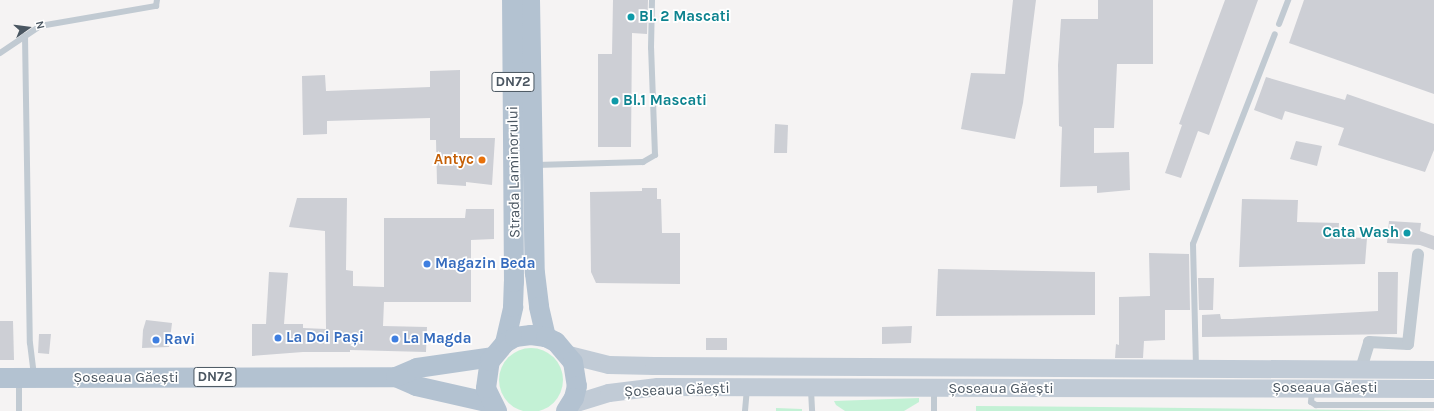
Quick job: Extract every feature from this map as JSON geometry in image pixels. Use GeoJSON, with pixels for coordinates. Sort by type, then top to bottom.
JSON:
{"type":"FeatureCollection","features":[{"type":"Feature","properties":{"kind":"main road","name":"Strada Laminorului"},"geometry":{"type":"LineString","coordinates":[[512,0],[522,165],[537,295],[546,337]]}},
{"type":"Feature","properties":{"kind":"main road","name":"Strada Laminorului"},"geometry":{"type":"LineString","coordinates":[[505,343],[514,296],[530,0]]}},
{"type":"Feature","properties":{"kind":"main road","name":"DN72"},"geometry":{"type":"LineString","coordinates":[[494,407],[485,380],[492,357],[505,343],[527,335],[546,337],[559,344],[569,355],[575,366],[577,382],[568,408]]}},
{"type":"Feature","properties":{"kind":"main road","name":"Șoseaua Găești"},"geometry":{"type":"LineString","coordinates":[[569,355],[609,365],[628,366],[934,369],[1434,370]]}},
{"type":"Feature","properties":{"kind":"main road","name":"DN72"},"geometry":{"type":"LineString","coordinates":[[396,377],[417,368],[492,357]]}},
{"type":"Feature","properties":{"kind":"main road"},"geometry":{"type":"LineString","coordinates":[[811,388],[812,368]]}},
{"type":"Feature","properties":{"kind":"main road"},"geometry":{"type":"LineString","coordinates":[[934,369],[934,389]]}},
{"type":"Feature","properties":{"kind":"main road"},"geometry":{"type":"LineString","coordinates":[[1312,369],[1312,387]]}},
{"type":"Feature","properties":{"kind":"main road","name":"Șoseaua Găești"},"geometry":{"type":"LineString","coordinates":[[18,378],[396,377]]}},
{"type":"Feature","properties":{"kind":"main road","name":"DN72"},"geometry":{"type":"LineString","coordinates":[[396,377],[416,386],[494,407]]}},
{"type":"Feature","properties":{"kind":"main road","name":"Șoseaua Găești"},"geometry":{"type":"LineString","coordinates":[[568,408],[609,393],[637,389],[1312,387],[1434,389]]}},
{"type":"Feature","properties":{"kind":"street","name":"Șoseaua Găești"},"geometry":{"type":"LineString","coordinates":[[1361,369],[1369,342],[1408,344],[1418,255]]}},
{"type":"Feature","properties":{"kind":"lane"},"geometry":{"type":"LineString","coordinates":[[0,53],[40,26],[156,6],[157,0]]}},
{"type":"Feature","properties":{"kind":"lane"},"geometry":{"type":"LineString","coordinates":[[522,165],[643,162],[655,155],[651,48],[652,0]]}},
{"type":"Feature","properties":{"kind":"lane"},"geometry":{"type":"LineString","coordinates":[[1279,24],[1288,0]]}},
{"type":"Feature","properties":{"kind":"lane"},"geometry":{"type":"LineString","coordinates":[[1196,370],[1193,244],[1275,34]]}},
{"type":"Feature","properties":{"kind":"lane"},"geometry":{"type":"LineString","coordinates":[[19,411],[18,378],[30,343],[25,36]]}},
{"type":"Feature","properties":{"kind":"lane"},"geometry":{"type":"LineString","coordinates":[[1312,387],[1311,402],[1316,405],[1434,405]]}},
{"type":"Feature","properties":{"kind":"lane"},"geometry":{"type":"LineString","coordinates":[[745,411],[747,388]]}},
{"type":"Feature","properties":{"kind":"lane"},"geometry":{"type":"LineString","coordinates":[[811,388],[812,411]]}},
{"type":"Feature","properties":{"kind":"lane"},"geometry":{"type":"LineString","coordinates":[[934,389],[934,411]]}},
{"type":"Feature","properties":{"kind":"green space"},"geometry":{"type":"Polygon","coordinates":[[[531,348],[543,350],[554,357],[561,368],[563,380],[561,392],[554,403],[543,410],[531,412],[519,410],[508,403],[501,392],[499,380],[501,368],[508,357],[519,350],[531,348]]]}},
{"type":"Feature","properties":{"kind":"green space"},"geometry":{"type":"Polygon","coordinates":[[[919,398],[919,402],[904,411],[845,411],[836,405],[834,401],[919,398]]]}},
{"type":"Feature","properties":{"kind":"green space"},"geometry":{"type":"Polygon","coordinates":[[[976,406],[1102,407],[1434,411],[976,411],[976,406]]]}},
{"type":"Feature","properties":{"kind":"green space"},"geometry":{"type":"Polygon","coordinates":[[[776,408],[802,409],[802,411],[776,411],[776,408]]]}},
{"type":"Feature","properties":{"kind":"building","name":"Bl.1 Mascati"},"geometry":{"type":"Polygon","coordinates":[[[613,0],[648,0],[647,34],[632,33],[631,147],[598,147],[598,54],[612,54],[613,0]]]}},
{"type":"Feature","properties":{"kind":"building"},"geometry":{"type":"Polygon","coordinates":[[[1013,0],[1036,0],[1023,103],[1015,139],[961,129],[971,73],[1005,74],[1013,0]]]}},
{"type":"Feature","properties":{"kind":"building"},"geometry":{"type":"Polygon","coordinates":[[[1098,0],[1153,0],[1153,64],[1117,64],[1114,128],[1094,128],[1094,153],[1129,152],[1130,190],[1097,193],[1097,186],[1060,187],[1062,127],[1059,126],[1058,65],[1061,19],[1098,19],[1098,0]]]}},
{"type":"Feature","properties":{"kind":"building"},"geometry":{"type":"Polygon","coordinates":[[[1225,0],[1258,0],[1209,135],[1198,131],[1181,178],[1165,173],[1182,125],[1179,124],[1225,0]]]}},
{"type":"Feature","properties":{"kind":"building"},"geometry":{"type":"Polygon","coordinates":[[[1304,0],[1434,0],[1434,94],[1289,43],[1304,0]]]}},
{"type":"Feature","properties":{"kind":"building"},"geometry":{"type":"Polygon","coordinates":[[[460,70],[460,138],[495,138],[492,185],[466,182],[466,186],[437,184],[436,140],[430,140],[430,118],[327,121],[327,134],[303,135],[302,76],[325,75],[326,91],[430,87],[430,71],[460,70]]]}},
{"type":"Feature","properties":{"kind":"building"},"geometry":{"type":"Polygon","coordinates":[[[1266,77],[1345,100],[1347,94],[1434,124],[1434,150],[1425,172],[1338,145],[1344,128],[1285,111],[1282,120],[1254,110],[1266,77]]]}},
{"type":"Feature","properties":{"kind":"building"},"geometry":{"type":"Polygon","coordinates":[[[775,124],[788,125],[787,153],[774,153],[775,124]]]}},
{"type":"Feature","properties":{"kind":"building"},"geometry":{"type":"Polygon","coordinates":[[[1296,141],[1322,146],[1317,166],[1290,159],[1296,141]]]}},
{"type":"Feature","properties":{"kind":"building"},"geometry":{"type":"Polygon","coordinates":[[[642,188],[657,188],[657,199],[661,199],[662,233],[680,233],[680,284],[596,283],[591,272],[590,192],[642,191],[642,188]]]}},
{"type":"Feature","properties":{"kind":"building"},"geometry":{"type":"Polygon","coordinates":[[[297,198],[347,198],[346,270],[353,271],[353,286],[384,287],[384,218],[465,218],[466,209],[494,209],[494,239],[471,240],[471,302],[384,302],[383,326],[427,327],[426,352],[350,350],[350,352],[303,352],[252,356],[252,324],[266,324],[269,272],[288,273],[284,324],[303,324],[303,328],[326,329],[325,231],[289,227],[297,198]]]}},
{"type":"Feature","properties":{"kind":"building"},"geometry":{"type":"Polygon","coordinates":[[[1242,199],[1298,200],[1297,222],[1339,223],[1338,237],[1367,238],[1365,264],[1239,267],[1242,199]]]}},
{"type":"Feature","properties":{"kind":"building","name":"Cata Wash"},"geometry":{"type":"Polygon","coordinates":[[[1389,221],[1421,223],[1420,231],[1434,236],[1434,250],[1420,245],[1387,243],[1389,221]]]}},
{"type":"Feature","properties":{"kind":"building"},"geometry":{"type":"Polygon","coordinates":[[[1149,253],[1189,254],[1190,310],[1165,310],[1165,340],[1144,341],[1143,358],[1115,358],[1116,344],[1119,345],[1119,297],[1150,296],[1149,253]]]}},
{"type":"Feature","properties":{"kind":"building"},"geometry":{"type":"Polygon","coordinates":[[[938,269],[1095,272],[1095,315],[936,316],[938,269]]]}},
{"type":"Feature","properties":{"kind":"building"},"geometry":{"type":"Polygon","coordinates":[[[1378,272],[1398,272],[1397,334],[1202,337],[1202,315],[1220,314],[1221,319],[1232,319],[1378,311],[1378,272]]]}},
{"type":"Feature","properties":{"kind":"building"},"geometry":{"type":"Polygon","coordinates":[[[1198,278],[1214,278],[1213,310],[1199,310],[1198,278]]]}},
{"type":"Feature","properties":{"kind":"building","name":"Ravi"},"geometry":{"type":"Polygon","coordinates":[[[146,320],[172,323],[169,347],[142,348],[143,330],[146,320]]]}},
{"type":"Feature","properties":{"kind":"building"},"geometry":{"type":"Polygon","coordinates":[[[0,321],[13,321],[14,360],[0,360],[0,321]]]}},
{"type":"Feature","properties":{"kind":"building"},"geometry":{"type":"Polygon","coordinates":[[[912,326],[911,343],[882,344],[882,327],[912,326]]]}},
{"type":"Feature","properties":{"kind":"building"},"geometry":{"type":"Polygon","coordinates":[[[39,334],[51,334],[49,354],[38,353],[39,334]]]}},
{"type":"Feature","properties":{"kind":"building"},"geometry":{"type":"Polygon","coordinates":[[[706,338],[727,338],[727,350],[706,350],[706,338]]]}},
{"type":"Feature","properties":{"kind":"place","name":"Bl. 2 Mascati"},"geometry":{"type":"Point","coordinates":[631,17]}},
{"type":"Feature","properties":{"kind":"place","name":"Bl.1 Mascati"},"geometry":{"type":"Point","coordinates":[615,101]}},
{"type":"Feature","properties":{"kind":"place","name":"Antyc"},"geometry":{"type":"Point","coordinates":[482,160]}},
{"type":"Feature","properties":{"kind":"place","name":"Cata Wash"},"geometry":{"type":"Point","coordinates":[1407,233]}},
{"type":"Feature","properties":{"kind":"place","name":"Magazin Beda"},"geometry":{"type":"Point","coordinates":[427,264]}},
{"type":"Feature","properties":{"kind":"place","name":"La Doi Pași"},"geometry":{"type":"Point","coordinates":[278,338]}},
{"type":"Feature","properties":{"kind":"place","name":"La Magda"},"geometry":{"type":"Point","coordinates":[395,339]}},
{"type":"Feature","properties":{"kind":"place","name":"Ravi"},"geometry":{"type":"Point","coordinates":[156,340]}}]}
